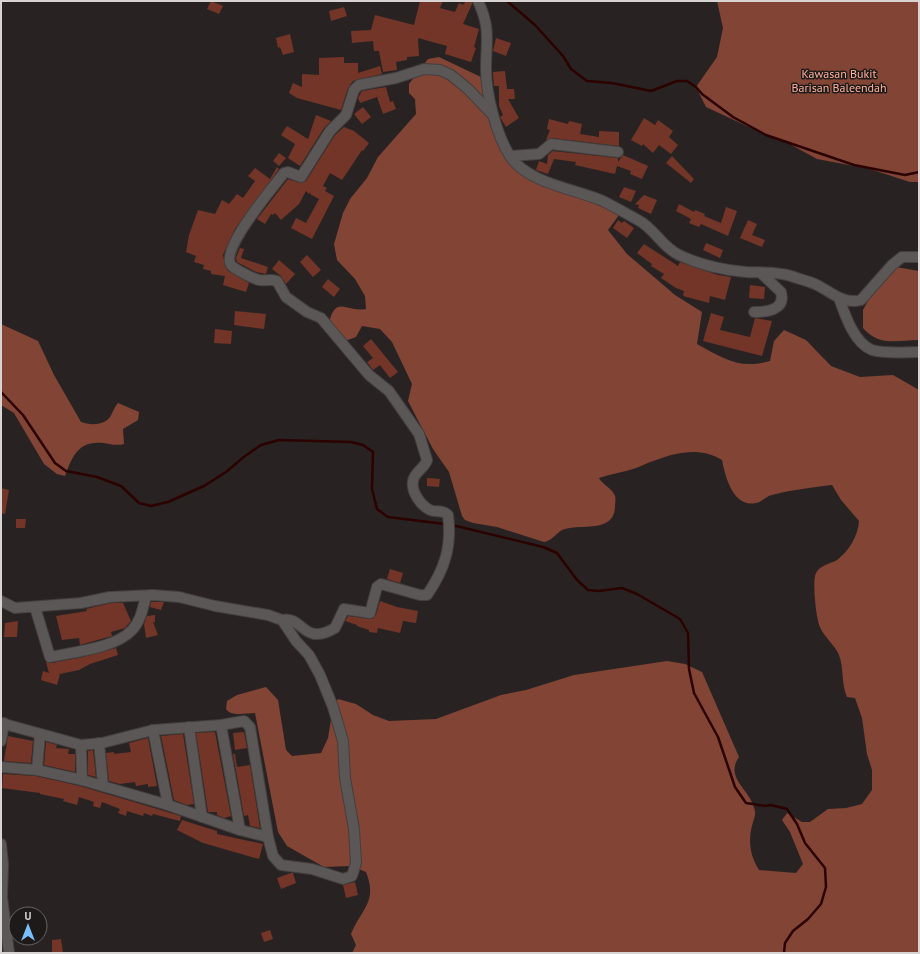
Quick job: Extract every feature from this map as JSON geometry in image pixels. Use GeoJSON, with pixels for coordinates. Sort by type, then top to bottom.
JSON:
{"type":"FeatureCollection","features":[{"type":"Feature","properties":{"kind":"street"},"geometry":{"type":"LineString","coordinates":[[478,1],[487,25],[486,70],[492,114],[510,156],[520,167],[532,175],[603,201],[643,222],[661,241],[677,254],[706,266],[789,275],[816,285],[840,298],[850,301],[861,300],[892,265],[902,257],[919,257]]}},
{"type":"Feature","properties":{"kind":"street"},"geometry":{"type":"LineString","coordinates":[[1,601],[15,608],[81,603],[110,597],[179,597],[215,606],[268,615],[282,620],[292,620],[306,632],[318,635],[335,628],[344,609],[370,613],[377,587],[381,584],[420,595],[427,594],[446,559],[450,543],[450,530],[448,515],[444,512],[430,510],[414,493],[413,479],[427,460],[419,434],[389,391],[369,375],[321,318],[307,312],[286,297],[277,281],[257,279],[234,268],[231,265],[229,258],[246,223],[284,173],[288,172],[301,177],[330,131],[346,115],[354,90],[359,85],[396,78],[424,70],[440,70],[451,75],[468,89],[492,114]]}},
{"type":"Feature","properties":{"kind":"street"},"geometry":{"type":"LineString","coordinates":[[510,156],[539,154],[551,144],[618,152]]}},
{"type":"Feature","properties":{"kind":"street"},"geometry":{"type":"LineString","coordinates":[[754,312],[770,312],[775,309],[782,300],[781,292],[761,273]]}},
{"type":"Feature","properties":{"kind":"street"},"geometry":{"type":"LineString","coordinates":[[840,298],[846,318],[860,341],[872,350],[919,352]]}},
{"type":"Feature","properties":{"kind":"street"},"geometry":{"type":"LineString","coordinates":[[35,606],[50,657],[112,643],[124,637],[133,630],[142,614],[146,596]]}},
{"type":"Feature","properties":{"kind":"street"},"geometry":{"type":"LineString","coordinates":[[1,741],[2,723],[81,745],[99,743],[153,730],[220,725],[244,721],[250,727],[268,837],[273,856],[281,865],[312,869],[343,879],[352,876],[356,863],[354,829],[345,778],[343,741],[333,707],[320,675],[309,655],[296,641],[282,620]]}},
{"type":"Feature","properties":{"kind":"street"},"geometry":{"type":"LineString","coordinates":[[220,725],[240,830]]}},
{"type":"Feature","properties":{"kind":"street"},"geometry":{"type":"LineString","coordinates":[[189,727],[202,817]]}},
{"type":"Feature","properties":{"kind":"street"},"geometry":{"type":"LineString","coordinates":[[153,730],[168,805]]}},
{"type":"Feature","properties":{"kind":"street"},"geometry":{"type":"LineString","coordinates":[[37,770],[40,734]]}},
{"type":"Feature","properties":{"kind":"street"},"geometry":{"type":"LineString","coordinates":[[99,743],[103,785]]}},
{"type":"Feature","properties":{"kind":"street"},"geometry":{"type":"LineString","coordinates":[[81,745],[82,780]]}},
{"type":"Feature","properties":{"kind":"street"},"geometry":{"type":"LineString","coordinates":[[1,767],[37,770],[103,785],[168,805],[240,830],[268,837]]}},
{"type":"Feature","properties":{"kind":"street"},"geometry":{"type":"LineString","coordinates":[[1,844],[2,897],[6,948]]}},
{"type":"Feature","properties":{"kind":"green space","name":"Kawasan Bukit Barisan Baleendah"},"geometry":{"type":"Polygon","coordinates":[[[717,1],[919,1],[919,182],[910,182],[870,169],[817,159],[786,142],[766,135],[706,107],[696,87],[717,57],[723,28],[717,1]]]}},
{"type":"Feature","properties":{"kind":"green space"},"geometry":{"type":"Polygon","coordinates":[[[439,57],[483,78],[499,146],[524,176],[608,209],[619,215],[608,230],[627,254],[675,295],[702,312],[697,344],[723,358],[732,361],[749,364],[759,363],[770,361],[774,341],[784,330],[806,340],[831,366],[860,377],[893,375],[919,390],[919,953],[352,953],[356,945],[351,934],[367,905],[369,898],[369,882],[366,872],[351,866],[324,867],[287,846],[278,832],[255,713],[235,714],[226,709],[227,701],[237,695],[266,687],[278,700],[286,750],[292,756],[321,753],[328,738],[333,707],[338,699],[356,704],[373,715],[389,721],[436,719],[501,695],[526,690],[574,675],[667,661],[685,664],[702,672],[739,757],[735,765],[736,778],[749,796],[755,811],[750,843],[752,854],[759,870],[796,873],[803,864],[790,832],[782,820],[787,813],[802,822],[810,822],[828,809],[846,808],[862,804],[872,790],[872,770],[867,754],[862,718],[855,698],[847,697],[839,655],[822,631],[816,608],[814,583],[816,573],[820,568],[837,560],[845,552],[855,538],[859,521],[841,500],[832,485],[779,493],[756,503],[748,503],[741,501],[736,496],[728,482],[722,460],[711,455],[690,452],[668,456],[636,468],[599,478],[615,496],[614,515],[604,524],[565,529],[544,542],[497,527],[473,523],[465,520],[462,516],[449,472],[433,449],[408,401],[412,384],[392,342],[380,329],[362,326],[356,337],[348,340],[335,337],[328,326],[334,310],[338,307],[359,310],[366,309],[365,296],[355,279],[337,260],[334,244],[343,213],[350,199],[367,178],[378,157],[416,114],[415,99],[409,93],[409,84],[428,59],[439,57]]]}},
{"type":"Feature","properties":{"kind":"green space"},"geometry":{"type":"Polygon","coordinates":[[[896,267],[919,271],[919,340],[882,340],[869,334],[863,328],[863,310],[871,295],[896,267]]]}},
{"type":"Feature","properties":{"kind":"green space"},"geometry":{"type":"Polygon","coordinates":[[[1,324],[38,341],[54,375],[81,422],[92,424],[104,422],[110,417],[118,403],[139,412],[138,420],[123,429],[124,444],[116,445],[95,443],[82,447],[74,456],[65,476],[57,474],[44,464],[14,413],[1,405],[1,324]]]}},
{"type":"Feature","properties":{"kind":"building"},"geometry":{"type":"Polygon","coordinates":[[[211,1],[223,6],[219,14],[207,9],[211,1]]]}},
{"type":"Feature","properties":{"kind":"building"},"geometry":{"type":"Polygon","coordinates":[[[420,1],[443,1],[440,8],[455,12],[459,3],[463,5],[466,1],[472,1],[463,24],[479,29],[474,47],[476,48],[471,62],[445,54],[447,46],[418,38],[419,56],[407,57],[407,60],[396,62],[397,70],[383,72],[379,51],[374,51],[373,41],[352,43],[351,31],[371,30],[375,15],[414,25],[420,1]]]}},
{"type":"Feature","properties":{"kind":"building"},"geometry":{"type":"Polygon","coordinates":[[[344,7],[347,16],[331,21],[329,11],[344,7]]]}},
{"type":"Feature","properties":{"kind":"building"},"geometry":{"type":"Polygon","coordinates":[[[290,34],[294,52],[283,55],[280,47],[278,48],[276,38],[290,34]]]}},
{"type":"Feature","properties":{"kind":"building"},"geometry":{"type":"Polygon","coordinates":[[[496,38],[511,43],[506,56],[493,51],[496,38]]]}},
{"type":"Feature","properties":{"kind":"building"},"geometry":{"type":"Polygon","coordinates":[[[344,57],[344,63],[358,63],[358,73],[380,66],[382,74],[353,81],[348,88],[341,110],[297,98],[289,93],[293,83],[302,87],[302,74],[319,75],[319,58],[344,57]]]}},
{"type":"Feature","properties":{"kind":"building"},"geometry":{"type":"Polygon","coordinates":[[[505,71],[507,89],[514,89],[515,99],[508,99],[519,118],[506,127],[500,117],[503,115],[499,106],[499,86],[494,86],[493,72],[505,71]]]}},
{"type":"Feature","properties":{"kind":"building"},"geometry":{"type":"Polygon","coordinates":[[[386,87],[390,102],[393,101],[396,109],[383,114],[377,97],[360,103],[358,98],[362,91],[386,87]]]}},
{"type":"Feature","properties":{"kind":"building"},"geometry":{"type":"Polygon","coordinates":[[[363,107],[371,117],[362,124],[354,114],[363,107]]]}},
{"type":"Feature","properties":{"kind":"building"},"geometry":{"type":"Polygon","coordinates":[[[316,115],[331,121],[324,128],[300,166],[288,158],[295,144],[281,135],[287,126],[308,139],[316,115]]]}},
{"type":"Feature","properties":{"kind":"building"},"geometry":{"type":"Polygon","coordinates":[[[644,118],[655,125],[658,120],[673,131],[669,137],[678,145],[671,154],[659,145],[653,153],[643,144],[642,146],[631,140],[644,118]]]}},
{"type":"Feature","properties":{"kind":"building"},"geometry":{"type":"Polygon","coordinates":[[[549,119],[568,124],[569,121],[582,124],[580,134],[599,137],[599,131],[619,132],[619,146],[552,138],[546,140],[550,130],[547,129],[549,119]]]}},
{"type":"Feature","properties":{"kind":"building"},"geometry":{"type":"Polygon","coordinates":[[[344,127],[354,131],[369,143],[363,151],[362,150],[342,180],[330,173],[323,186],[327,188],[325,191],[334,196],[312,239],[291,228],[296,218],[306,223],[319,199],[310,194],[311,192],[309,194],[306,191],[299,204],[281,220],[275,213],[273,215],[271,214],[265,224],[257,219],[288,179],[301,183],[306,181],[335,135],[344,127]]]}},
{"type":"Feature","properties":{"kind":"building"},"geometry":{"type":"Polygon","coordinates":[[[553,151],[618,158],[618,162],[623,155],[648,166],[642,179],[630,174],[631,171],[617,166],[615,174],[575,165],[576,162],[554,159],[548,174],[536,170],[539,161],[547,164],[548,155],[553,151]]]}},
{"type":"Feature","properties":{"kind":"building"},"geometry":{"type":"Polygon","coordinates":[[[279,153],[286,158],[279,166],[273,161],[279,153]]]}},
{"type":"Feature","properties":{"kind":"building"},"geometry":{"type":"Polygon","coordinates":[[[672,156],[694,179],[691,183],[666,163],[672,156]]]}},
{"type":"Feature","properties":{"kind":"building"},"geometry":{"type":"Polygon","coordinates":[[[277,167],[279,169],[235,229],[223,255],[227,270],[249,283],[246,292],[223,285],[225,276],[211,274],[211,271],[203,269],[204,265],[194,262],[196,256],[186,252],[189,235],[198,210],[215,214],[222,200],[229,204],[237,194],[243,198],[255,181],[248,176],[255,168],[270,179],[277,167]]]}},
{"type":"Feature","properties":{"kind":"building"},"geometry":{"type":"Polygon","coordinates":[[[624,187],[636,191],[631,202],[619,197],[624,187]]]}},
{"type":"Feature","properties":{"kind":"building"},"geometry":{"type":"Polygon","coordinates":[[[644,195],[657,200],[651,214],[638,208],[639,205],[635,204],[644,195]]]}},
{"type":"Feature","properties":{"kind":"building"},"geometry":{"type":"Polygon","coordinates":[[[679,204],[694,212],[695,210],[705,214],[704,216],[721,223],[726,207],[737,211],[728,236],[701,224],[699,227],[689,223],[691,219],[676,211],[679,204]]]}},
{"type":"Feature","properties":{"kind":"building"},"geometry":{"type":"Polygon","coordinates":[[[618,220],[622,223],[624,221],[634,228],[627,238],[613,228],[618,220]]]}},
{"type":"Feature","properties":{"kind":"building"},"geometry":{"type":"Polygon","coordinates":[[[748,220],[757,224],[752,235],[765,240],[762,247],[740,238],[748,220]]]}},
{"type":"Feature","properties":{"kind":"building"},"geometry":{"type":"Polygon","coordinates":[[[706,243],[723,250],[720,258],[703,250],[706,243]]]}},
{"type":"Feature","properties":{"kind":"building"},"geometry":{"type":"Polygon","coordinates":[[[644,244],[678,266],[680,262],[718,275],[731,277],[725,300],[710,296],[709,303],[683,296],[684,291],[676,288],[661,278],[664,274],[651,266],[652,264],[637,253],[644,244]]]}},
{"type":"Feature","properties":{"kind":"building"},"geometry":{"type":"Polygon","coordinates":[[[240,248],[244,249],[241,258],[268,267],[266,274],[256,272],[237,262],[236,258],[240,248]]]}},
{"type":"Feature","properties":{"kind":"building"},"geometry":{"type":"Polygon","coordinates":[[[307,255],[321,270],[313,277],[300,262],[307,255]]]}},
{"type":"Feature","properties":{"kind":"building"},"geometry":{"type":"Polygon","coordinates":[[[279,260],[295,274],[286,284],[281,276],[272,269],[279,260]]]}},
{"type":"Feature","properties":{"kind":"building"},"geometry":{"type":"Polygon","coordinates":[[[328,279],[340,289],[334,297],[322,287],[328,279]]]}},
{"type":"Feature","properties":{"kind":"building"},"geometry":{"type":"Polygon","coordinates":[[[750,285],[765,287],[764,299],[749,298],[750,285]]]}},
{"type":"Feature","properties":{"kind":"building"},"geometry":{"type":"Polygon","coordinates":[[[235,311],[266,314],[264,329],[234,325],[235,311]]]}},
{"type":"Feature","properties":{"kind":"building"},"geometry":{"type":"Polygon","coordinates":[[[711,313],[724,317],[720,330],[750,337],[755,318],[772,321],[762,356],[703,341],[711,313]]]}},
{"type":"Feature","properties":{"kind":"building"},"geometry":{"type":"Polygon","coordinates":[[[215,329],[232,331],[231,344],[214,343],[215,329]]]}},
{"type":"Feature","properties":{"kind":"building"},"geometry":{"type":"Polygon","coordinates":[[[371,339],[398,372],[390,378],[380,365],[373,370],[367,362],[373,358],[363,346],[371,339]]]}},
{"type":"Feature","properties":{"kind":"building"},"geometry":{"type":"Polygon","coordinates":[[[427,478],[440,479],[439,487],[427,486],[427,478]]]}},
{"type":"Feature","properties":{"kind":"building"},"geometry":{"type":"Polygon","coordinates":[[[1,488],[9,490],[5,514],[1,513],[1,488]]]}},
{"type":"Feature","properties":{"kind":"building"},"geometry":{"type":"Polygon","coordinates":[[[16,519],[26,519],[25,528],[16,528],[16,519]]]}},
{"type":"Feature","properties":{"kind":"building"},"geometry":{"type":"Polygon","coordinates":[[[390,569],[403,573],[400,583],[387,579],[390,569]]]}},
{"type":"Feature","properties":{"kind":"building"},"geometry":{"type":"Polygon","coordinates":[[[380,601],[397,607],[418,611],[416,623],[403,621],[400,633],[378,628],[377,633],[369,632],[369,630],[345,621],[348,616],[372,619],[376,615],[380,601]]]}},
{"type":"Feature","properties":{"kind":"building"},"geometry":{"type":"Polygon","coordinates":[[[151,602],[164,602],[161,610],[150,607],[151,602]]]}},
{"type":"Feature","properties":{"kind":"building"},"geometry":{"type":"Polygon","coordinates":[[[111,603],[123,603],[131,621],[125,628],[111,632],[112,636],[80,645],[79,638],[62,640],[56,616],[87,611],[86,609],[111,603]]]}},
{"type":"Feature","properties":{"kind":"building"},"geometry":{"type":"Polygon","coordinates":[[[155,615],[155,622],[153,622],[158,635],[146,638],[144,624],[147,616],[155,615]]]}},
{"type":"Feature","properties":{"kind":"building"},"geometry":{"type":"Polygon","coordinates":[[[18,621],[17,637],[4,637],[5,623],[18,621]]]}},
{"type":"Feature","properties":{"kind":"building"},"geometry":{"type":"Polygon","coordinates":[[[116,648],[118,655],[90,664],[79,670],[60,674],[57,685],[41,680],[43,671],[49,673],[46,662],[51,663],[83,657],[116,648]]]}},
{"type":"Feature","properties":{"kind":"building"},"geometry":{"type":"Polygon","coordinates":[[[215,732],[231,816],[224,818],[217,815],[217,812],[208,812],[196,733],[215,732]]]}},
{"type":"Feature","properties":{"kind":"building"},"geometry":{"type":"Polygon","coordinates":[[[244,732],[247,748],[235,750],[233,733],[244,732]]]}},
{"type":"Feature","properties":{"kind":"building"},"geometry":{"type":"Polygon","coordinates":[[[183,734],[194,804],[187,805],[174,800],[161,736],[183,734]]]}},
{"type":"Feature","properties":{"kind":"building"},"geometry":{"type":"Polygon","coordinates":[[[8,736],[33,741],[31,763],[4,761],[8,736]]]}},
{"type":"Feature","properties":{"kind":"building"},"geometry":{"type":"Polygon","coordinates":[[[148,738],[157,786],[148,787],[148,784],[136,786],[135,782],[120,784],[109,781],[106,753],[114,752],[114,754],[131,752],[129,743],[148,738]]]}},
{"type":"Feature","properties":{"kind":"building"},"geometry":{"type":"Polygon","coordinates":[[[46,742],[57,745],[56,748],[69,749],[68,754],[75,754],[75,772],[44,765],[46,742]]]}},
{"type":"Feature","properties":{"kind":"building"},"geometry":{"type":"Polygon","coordinates":[[[93,750],[96,777],[88,775],[88,751],[93,750]]]}},
{"type":"Feature","properties":{"kind":"building"},"geometry":{"type":"Polygon","coordinates":[[[233,754],[235,754],[237,767],[250,765],[260,828],[250,826],[248,815],[244,816],[233,754]]]}},
{"type":"Feature","properties":{"kind":"building"},"geometry":{"type":"Polygon","coordinates":[[[3,774],[36,776],[80,786],[181,816],[180,821],[153,814],[152,816],[144,813],[143,816],[127,811],[126,816],[118,813],[120,809],[102,802],[100,808],[93,806],[94,802],[79,797],[77,805],[63,801],[64,799],[40,793],[2,788],[3,774]]]}},
{"type":"Feature","properties":{"kind":"building"},"geometry":{"type":"Polygon","coordinates":[[[182,820],[217,831],[217,834],[263,844],[259,859],[203,843],[177,830],[182,820]]]}},
{"type":"Feature","properties":{"kind":"building"},"geometry":{"type":"Polygon","coordinates":[[[293,873],[296,883],[281,889],[277,878],[293,873]]]}},
{"type":"Feature","properties":{"kind":"building"},"geometry":{"type":"Polygon","coordinates":[[[355,882],[358,895],[346,898],[343,885],[355,882]]]}},
{"type":"Feature","properties":{"kind":"building"},"geometry":{"type":"Polygon","coordinates":[[[270,930],[273,939],[264,942],[261,933],[270,930]]]}},
{"type":"Feature","properties":{"kind":"building"},"geometry":{"type":"Polygon","coordinates":[[[61,939],[63,953],[52,953],[52,940],[61,939]]]}},
{"type":"Feature","properties":{"kind":"waterway"},"geometry":{"type":"LineString","coordinates":[[507,1],[535,25],[563,56],[571,69],[587,81],[612,83],[651,91],[677,81],[687,81],[733,117],[766,135],[854,165],[905,175],[919,172]]}},
{"type":"Feature","properties":{"kind":"waterway"},"geometry":{"type":"LineString","coordinates":[[1,392],[23,415],[55,463],[66,471],[97,477],[121,486],[139,503],[151,506],[168,502],[204,486],[226,472],[261,445],[279,440],[351,442],[363,445],[373,452],[372,489],[377,509],[388,517],[445,524]]}},
{"type":"Feature","properties":{"kind":"waterway"},"geometry":{"type":"LineString","coordinates":[[452,525],[543,547],[557,553],[577,580],[588,590],[598,591],[622,588],[637,594],[680,619],[688,633],[689,669],[694,693],[718,737],[735,787],[746,803],[765,806],[771,805],[787,809],[797,824],[805,843],[825,868],[826,887],[821,904],[808,919],[793,931],[785,943],[784,953]]}}]}
